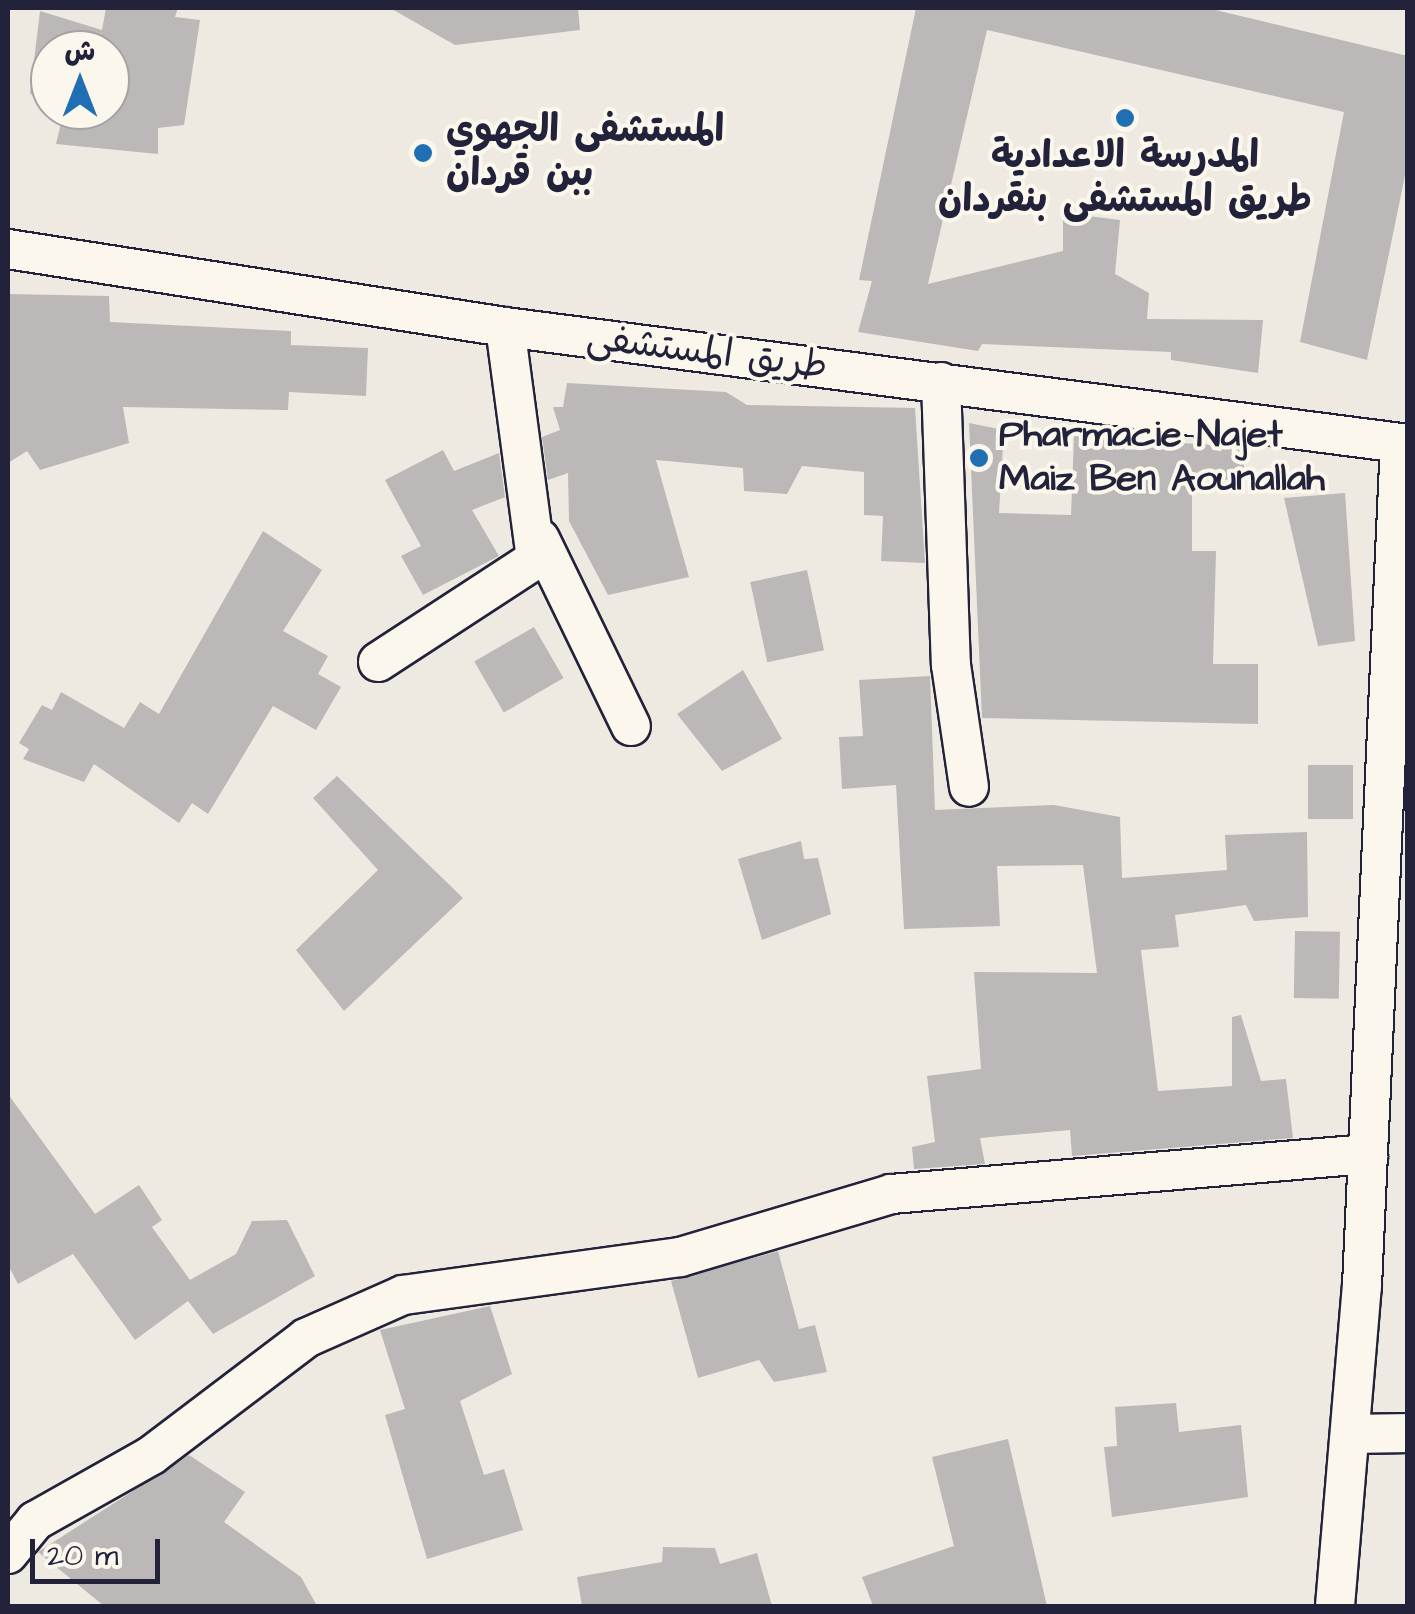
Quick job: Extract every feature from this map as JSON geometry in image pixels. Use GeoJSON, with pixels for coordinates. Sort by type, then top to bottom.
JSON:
{"type":"FeatureCollection","features":[{"type":"Feature","properties":{"kind":"street","name":"طريق المستشفى"},"geometry":{"type":"LineString","coordinates":[[8,249],[505,327],[1404,443]]}},
{"type":"Feature","properties":{"kind":"street"},"geometry":{"type":"LineString","coordinates":[[505,327],[540,540],[630,726]]}},
{"type":"Feature","properties":{"kind":"street"},"geometry":{"type":"LineString","coordinates":[[941,382],[951,664],[969,787]]}},
{"type":"Feature","properties":{"kind":"street"},"geometry":{"type":"LineString","coordinates":[[1335,1606],[1353,1434],[1404,443]]}},
{"type":"Feature","properties":{"kind":"street"},"geometry":{"type":"LineString","coordinates":[[378,662],[525,571],[540,540]]}},
{"type":"Feature","properties":{"kind":"street"},"geometry":{"type":"LineString","coordinates":[[8,1554],[35,1522],[152,1454],[306,1338],[403,1295],[680,1257],[891,1194],[1368,1154]]}},
{"type":"Feature","properties":{"kind":"street"},"geometry":{"type":"LineString","coordinates":[[1353,1434],[1408,1433]]}},
{"type":"Feature","properties":{"kind":"building"},"geometry":{"type":"Polygon","coordinates":[[[106,8],[178,8],[175,17],[200,20],[184,125],[158,128],[158,154],[56,144],[59,130],[130,130],[130,30],[102,30],[106,8]]]}},
{"type":"Feature","properties":{"kind":"building"},"geometry":{"type":"Polygon","coordinates":[[[390,8],[578,8],[580,30],[455,45],[390,8]]]}},
{"type":"Feature","properties":{"kind":"building"},"geometry":{"type":"Polygon","coordinates":[[[916,8],[1207,8],[1408,56],[1408,161],[1367,360],[1300,342],[1344,112],[987,30],[928,284],[1063,251],[1063,213],[1120,220],[1115,274],[1149,293],[1147,319],[1263,320],[1258,373],[1171,360],[1171,352],[982,344],[978,351],[858,332],[872,281],[859,280],[916,8]]]}},
{"type":"Feature","properties":{"kind":"building"},"geometry":{"type":"Polygon","coordinates":[[[40,11],[102,30],[38,30],[40,11]]]}},
{"type":"Feature","properties":{"kind":"building"},"geometry":{"type":"Polygon","coordinates":[[[8,294],[109,296],[110,322],[291,331],[291,345],[368,348],[366,396],[289,392],[288,410],[123,407],[129,443],[40,470],[27,451],[8,463],[8,294]]]}},
{"type":"Feature","properties":{"kind":"building"},"geometry":{"type":"Polygon","coordinates":[[[567,383],[726,392],[747,405],[915,408],[925,563],[881,561],[883,516],[864,515],[864,472],[802,466],[787,494],[744,491],[743,468],[656,460],[689,577],[608,595],[569,521],[568,473],[548,480],[542,437],[560,430],[553,407],[563,407],[567,383]]]}},
{"type":"Feature","properties":{"kind":"building"},"geometry":{"type":"Polygon","coordinates":[[[969,423],[1004,430],[999,513],[1071,515],[1074,436],[1244,447],[1244,483],[1192,473],[1192,551],[1216,551],[1213,664],[1258,664],[1258,724],[982,718],[969,423]]]}},
{"type":"Feature","properties":{"kind":"building"},"geometry":{"type":"Polygon","coordinates":[[[443,450],[454,471],[499,453],[505,497],[472,510],[499,556],[423,595],[401,556],[421,546],[385,480],[443,450]]]}},
{"type":"Feature","properties":{"kind":"building"},"geometry":{"type":"Polygon","coordinates":[[[1345,493],[1355,641],[1318,646],[1284,498],[1345,493]]]}},
{"type":"Feature","properties":{"kind":"building"},"geometry":{"type":"Polygon","coordinates":[[[263,531],[322,570],[283,631],[328,656],[318,674],[341,687],[316,730],[273,706],[208,814],[192,803],[179,823],[94,764],[84,782],[23,759],[29,749],[19,743],[42,705],[52,710],[61,692],[124,728],[140,702],[159,714],[263,531]]]}},
{"type":"Feature","properties":{"kind":"building"},"geometry":{"type":"Polygon","coordinates":[[[807,570],[824,650],[767,662],[750,582],[807,570]]]}},
{"type":"Feature","properties":{"kind":"building"},"geometry":{"type":"Polygon","coordinates":[[[534,627],[564,678],[504,713],[474,662],[534,627]]]}},
{"type":"Feature","properties":{"kind":"building"},"geometry":{"type":"Polygon","coordinates":[[[743,670],[782,739],[722,771],[677,714],[743,670]]]}},
{"type":"Feature","properties":{"kind":"building"},"geometry":{"type":"Polygon","coordinates":[[[930,676],[935,810],[1054,805],[1120,817],[1122,878],[1227,870],[1225,835],[1307,832],[1308,917],[1254,921],[1246,905],[1175,915],[1179,947],[1141,950],[1158,1091],[1232,1086],[1232,1017],[1241,1015],[1261,1081],[1286,1079],[1293,1138],[1072,1156],[1070,1130],[980,1138],[985,1164],[914,1169],[912,1147],[935,1142],[927,1076],[981,1069],[974,972],[1097,973],[1083,865],[997,866],[1000,926],[904,929],[896,785],[842,789],[839,737],[863,736],[859,680],[930,676]]]}},
{"type":"Feature","properties":{"kind":"building"},"geometry":{"type":"Polygon","coordinates":[[[1308,765],[1353,765],[1353,819],[1308,819],[1308,765]]]}},
{"type":"Feature","properties":{"kind":"building"},"geometry":{"type":"Polygon","coordinates":[[[337,776],[463,898],[344,1011],[296,950],[378,870],[313,798],[337,776]]]}},
{"type":"Feature","properties":{"kind":"building"},"geometry":{"type":"Polygon","coordinates":[[[801,841],[804,859],[818,858],[831,914],[762,940],[738,859],[801,841]]]}},
{"type":"Feature","properties":{"kind":"building"},"geometry":{"type":"Polygon","coordinates":[[[1295,931],[1340,932],[1339,999],[1294,998],[1295,931]]]}},
{"type":"Feature","properties":{"kind":"building"},"geometry":{"type":"Polygon","coordinates":[[[8,1094],[95,1214],[139,1185],[162,1220],[152,1227],[190,1280],[236,1254],[252,1221],[287,1220],[315,1276],[213,1334],[188,1301],[135,1340],[73,1254],[18,1284],[8,1265],[8,1094]]]}},
{"type":"Feature","properties":{"kind":"building"},"geometry":{"type":"Polygon","coordinates":[[[778,1251],[799,1329],[815,1325],[827,1372],[774,1382],[759,1360],[698,1378],[671,1281],[778,1251]]]}},
{"type":"Feature","properties":{"kind":"building"},"geometry":{"type":"Polygon","coordinates":[[[490,1306],[512,1374],[460,1401],[484,1475],[504,1469],[523,1530],[427,1559],[385,1415],[405,1409],[380,1330],[490,1306]]]}},
{"type":"Feature","properties":{"kind":"building"},"geometry":{"type":"Polygon","coordinates":[[[1176,1403],[1179,1432],[1241,1425],[1248,1497],[1112,1517],[1104,1447],[1117,1446],[1115,1407],[1176,1403]]]}},
{"type":"Feature","properties":{"kind":"building"},"geometry":{"type":"Polygon","coordinates":[[[1008,1439],[1047,1606],[873,1606],[862,1577],[954,1546],[932,1457],[1008,1439]]]}},
{"type":"Feature","properties":{"kind":"building"},"geometry":{"type":"Polygon","coordinates":[[[189,1455],[245,1492],[224,1522],[301,1577],[317,1606],[104,1606],[38,1552],[189,1455]]]}},
{"type":"Feature","properties":{"kind":"building"},"geometry":{"type":"Polygon","coordinates":[[[663,1547],[715,1548],[720,1564],[757,1553],[772,1606],[582,1606],[577,1577],[662,1562],[663,1547]]]}},
{"type":"Feature","properties":{"kind":"place","name":"المدرسة الاعدادية طريق المستشفى بنقردان"},"geometry":{"type":"Point","coordinates":[1125,118]}},
{"type":"Feature","properties":{"kind":"place","name":"المستشفى الجهوي ببن قردان"},"geometry":{"type":"Point","coordinates":[423,153]}},
{"type":"Feature","properties":{"kind":"place","name":"Pharmacie Najet Maiz Ben Aounallah"},"geometry":{"type":"Point","coordinates":[979,458]}}]}
